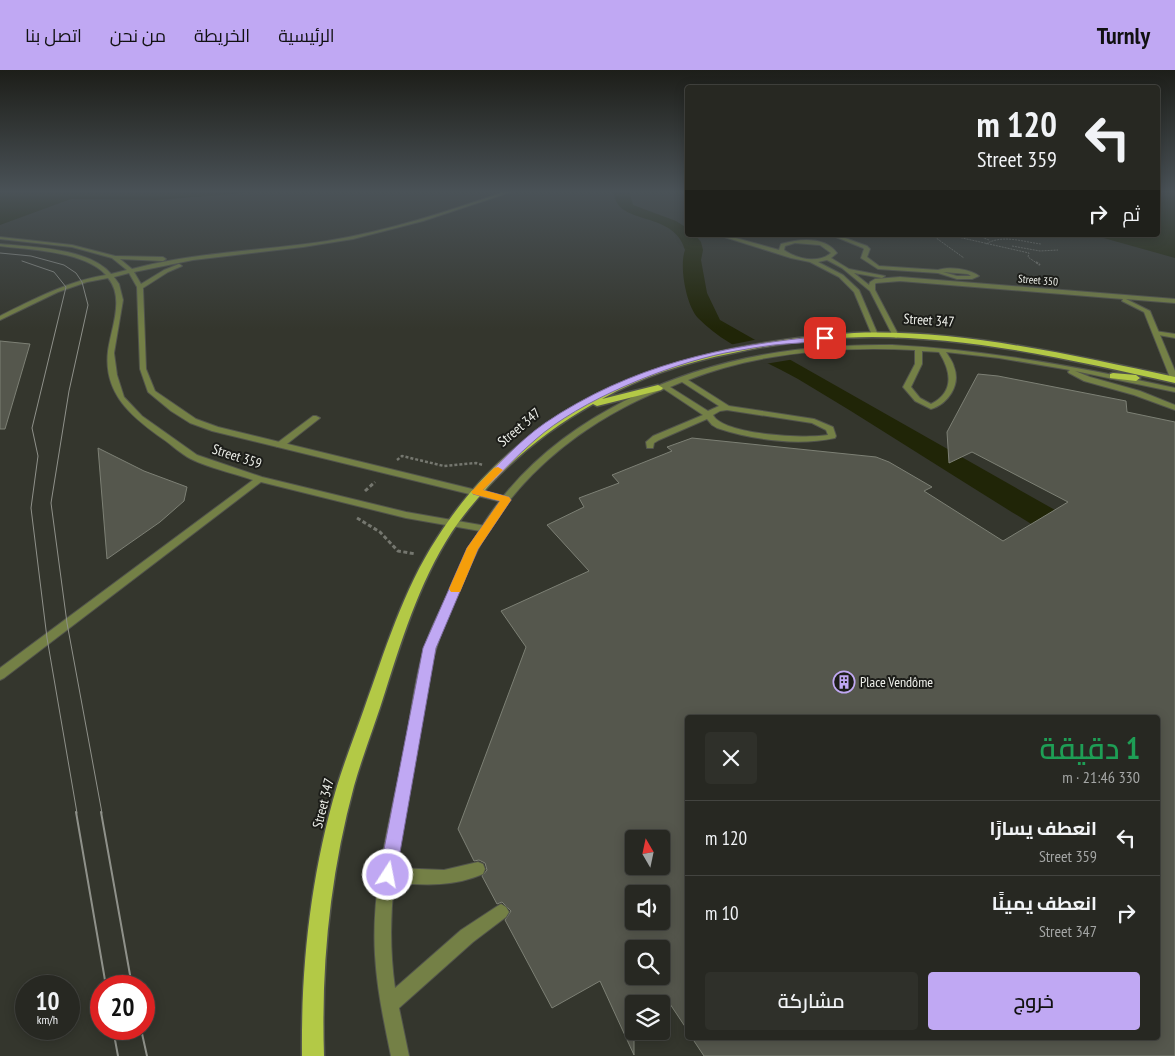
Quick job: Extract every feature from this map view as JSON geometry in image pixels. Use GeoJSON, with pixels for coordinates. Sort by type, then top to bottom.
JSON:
{"type":"FeatureCollection","features":[{"type":"Feature","properties":{"kind":"main road","name":"Street 347"},"geometry":{"type":"LineString","coordinates":[[313,1056],[311,1016],[322,890],[343,795],[385,669],[432,556],[452,523],[476,492],[532,438],[575,408],[668,366],[723,351],[783,342],[875,335],[994,345],[1043,352],[1175,380]]}},
{"type":"Feature","properties":{"kind":"main road"},"geometry":{"type":"LineString","coordinates":[[908,337],[915,348]]}},
{"type":"Feature","properties":{"kind":"main road"},"geometry":{"type":"LineString","coordinates":[[1113,376],[1175,385]]}},
{"type":"Feature","properties":{"kind":"main road"},"geometry":{"type":"LineString","coordinates":[[575,408],[661,387]]}},
{"type":"Feature","properties":{"kind":"street","name":"Street 359"},"geometry":{"type":"LineString","coordinates":[[0,238],[72,246],[114,257],[153,259],[223,255],[353,237]]}},
{"type":"Feature","properties":{"kind":"street"},"geometry":{"type":"LineString","coordinates":[[727,237],[784,253],[798,259],[828,258],[834,252],[826,246],[806,242],[748,242],[738,237]]}},
{"type":"Feature","properties":{"kind":"street"},"geometry":{"type":"LineString","coordinates":[[786,237],[788,243]]}},
{"type":"Feature","properties":{"kind":"street"},"geometry":{"type":"LineString","coordinates":[[840,237],[865,247],[867,249],[864,258],[878,266],[957,274]]}},
{"type":"Feature","properties":{"kind":"street"},"geometry":{"type":"LineString","coordinates":[[784,253],[780,249],[788,243]]}},
{"type":"Feature","properties":{"kind":"street"},"geometry":{"type":"LineString","coordinates":[[0,246],[38,249],[71,255],[98,266],[113,276]]}},
{"type":"Feature","properties":{"kind":"street","name":"Street 359"},"geometry":{"type":"LineString","coordinates":[[132,272],[223,255]]}},
{"type":"Feature","properties":{"kind":"street","name":"Street 359"},"geometry":{"type":"LineString","coordinates":[[114,257],[132,272],[140,287],[143,369],[152,392],[193,421],[215,429],[506,500]]}},
{"type":"Feature","properties":{"kind":"street","name":"Street 359"},"geometry":{"type":"LineString","coordinates":[[199,257],[113,276],[120,291],[112,353],[113,376],[121,398],[139,418],[194,457],[259,479],[406,515],[486,529]]}},
{"type":"Feature","properties":{"kind":"street"},"geometry":{"type":"LineString","coordinates":[[828,258],[858,273],[900,279]]}},
{"type":"Feature","properties":{"kind":"street"},"geometry":{"type":"LineString","coordinates":[[811,260],[841,276],[857,291],[875,335]]}},
{"type":"Feature","properties":{"kind":"street","name":"Street 359"},"geometry":{"type":"LineString","coordinates":[[140,287],[166,270],[194,261]]}},
{"type":"Feature","properties":{"kind":"street"},"geometry":{"type":"LineString","coordinates":[[881,263],[975,277],[973,273]]}},
{"type":"Feature","properties":{"kind":"street"},"geometry":{"type":"LineString","coordinates":[[844,267],[872,290],[896,336]]}},
{"type":"Feature","properties":{"kind":"street"},"geometry":{"type":"LineString","coordinates":[[957,274],[963,284]]}},
{"type":"Feature","properties":{"kind":"street"},"geometry":{"type":"LineString","coordinates":[[0,318],[54,291],[113,276]]}},
{"type":"Feature","properties":{"kind":"street"},"geometry":{"type":"LineString","coordinates":[[872,290],[872,283],[875,281],[900,279]]}},
{"type":"Feature","properties":{"kind":"street","name":"Street 350"},"geometry":{"type":"LineString","coordinates":[[900,279],[1174,301]]}},
{"type":"Feature","properties":{"kind":"street"},"geometry":{"type":"LineString","coordinates":[[1096,294],[1128,301],[1147,311]]}},
{"type":"Feature","properties":{"kind":"street"},"geometry":{"type":"LineString","coordinates":[[1174,301],[1151,303],[1147,305],[1147,311],[1175,380]]}},
{"type":"Feature","properties":{"kind":"street"},"geometry":{"type":"LineString","coordinates":[[1155,333],[1175,336]]}},
{"type":"Feature","properties":{"kind":"street","name":"Street 347"},"geometry":{"type":"LineString","coordinates":[[400,1056],[390,1005],[383,952],[388,875],[430,648],[473,548],[524,477],[576,432],[612,409],[661,387],[739,362],[799,351],[842,348],[941,350],[1056,366],[1175,390]]}},
{"type":"Feature","properties":{"kind":"street"},"geometry":{"type":"LineString","coordinates":[[915,348],[920,353],[919,365],[908,387],[910,392],[921,402],[931,407],[939,404],[944,398],[952,377],[949,362],[941,350]]}},
{"type":"Feature","properties":{"kind":"street"},"geometry":{"type":"LineString","coordinates":[[1056,366],[1087,379],[1137,393],[1175,408]]}},
{"type":"Feature","properties":{"kind":"street"},"geometry":{"type":"LineString","coordinates":[[682,380],[727,408]]}},
{"type":"Feature","properties":{"kind":"street"},"geometry":{"type":"LineString","coordinates":[[650,446],[650,442],[656,438],[709,415],[715,410],[727,408],[814,421],[830,429],[832,436],[816,438],[761,435],[722,427],[712,421],[709,415],[661,387]]}},
{"type":"Feature","properties":{"kind":"street"},"geometry":{"type":"LineString","coordinates":[[280,445],[316,418]]}},
{"type":"Feature","properties":{"kind":"street"},"geometry":{"type":"LineString","coordinates":[[0,675],[46,638],[259,479]]}},
{"type":"Feature","properties":{"kind":"street"},"geometry":{"type":"LineString","coordinates":[[388,875],[439,878],[459,876],[478,869]]}},
{"type":"Feature","properties":{"kind":"street"},"geometry":{"type":"LineString","coordinates":[[390,1005],[461,941],[501,912]]}},
{"type":"Feature","properties":{"kind":"path"},"geometry":{"type":"LineString","coordinates":[[935,237],[971,264],[974,270],[973,273]]}},
{"type":"Feature","properties":{"kind":"path"},"geometry":{"type":"LineString","coordinates":[[955,237],[986,244],[1040,251],[1058,250]]}},
{"type":"Feature","properties":{"kind":"path"},"geometry":{"type":"LineString","coordinates":[[980,237],[989,241],[1011,240],[1041,244]]}},
{"type":"Feature","properties":{"kind":"path"},"geometry":{"type":"LineString","coordinates":[[1004,237],[1011,240]]}},
{"type":"Feature","properties":{"kind":"path"},"geometry":{"type":"LineString","coordinates":[[986,244],[989,241]]}},
{"type":"Feature","properties":{"kind":"path"},"geometry":{"type":"LineString","coordinates":[[1004,246],[1029,253],[1028,257],[1040,265]]}},
{"type":"Feature","properties":{"kind":"shaded area"},"geometry":{"type":"Polygon","coordinates":[[[679,237],[697,237],[701,242],[703,250],[701,260],[707,293],[720,320],[1055,510],[1033,525],[798,379],[720,337],[698,318],[690,304],[683,275],[685,250],[679,237]]]}},
{"type":"Feature","properties":{"kind":"shaded area"},"geometry":{"type":"Polygon","coordinates":[[[1100,237],[1175,237],[1175,258],[1100,237]]]}},
{"type":"Feature","properties":{"kind":"pier"},"geometry":{"type":"Polygon","coordinates":[[[759,339],[795,359],[765,364],[729,345],[759,339]]]}},
{"type":"Feature","properties":{"kind":"building"},"geometry":{"type":"Polygon","coordinates":[[[0,341],[30,344],[5,429],[0,429],[0,341]]]}},
{"type":"Feature","properties":{"kind":"building","name":"Place Vendôme"},"geometry":{"type":"Polygon","coordinates":[[[978,374],[998,376],[1126,401],[1127,412],[1175,422],[1175,1056],[704,1056],[693,1040],[1160,1040],[1160,715],[685,715],[685,1026],[670,1004],[670,995],[625,995],[625,1035],[600,981],[552,1008],[505,920],[511,911],[502,902],[497,904],[482,876],[487,870],[485,863],[479,860],[474,861],[458,829],[526,647],[501,611],[589,571],[547,525],[584,507],[579,498],[619,483],[612,475],[672,451],[667,447],[692,438],[876,457],[889,462],[932,487],[924,491],[1003,541],[1068,502],[972,452],[949,463],[947,432],[978,374]]]}},
{"type":"Feature","properties":{"kind":"building"},"geometry":{"type":"Polygon","coordinates":[[[98,448],[144,471],[187,487],[184,501],[160,522],[107,559],[98,448]]]}},
{"type":"Feature","properties":{"kind":"building","name":"Place Vendôme"},"geometry":{"type":"Polygon","coordinates":[[[627,1040],[634,1040],[634,1055],[627,1040]]]}},
{"type":"Feature","properties":{"kind":"tram line"},"geometry":{"type":"LineString","coordinates":[[0,253],[31,256],[64,265],[76,273],[82,282],[88,305],[69,391],[51,503],[67,623],[102,813]]}},
{"type":"Feature","properties":{"kind":"tram line"},"geometry":{"type":"LineString","coordinates":[[22,261],[54,272],[66,287],[32,428],[38,456],[31,508],[47,638],[77,813]]}},
{"type":"Feature","properties":{"kind":"tram line"},"geometry":{"type":"LineString","coordinates":[[76,812],[104,975]]}},
{"type":"Feature","properties":{"kind":"tram line"},"geometry":{"type":"LineString","coordinates":[[101,812],[130,975]]}},
{"type":"Feature","properties":{"kind":"tram line"},"geometry":{"type":"LineString","coordinates":[[115,1040],[118,1056]]}},
{"type":"Feature","properties":{"kind":"tram line"},"geometry":{"type":"LineString","coordinates":[[143,1040],[147,1056]]}},
{"type":"Feature","properties":{"kind":"slow traffic"},"geometry":{"type":"LineString","coordinates":[[455,589],[473,548],[506,500],[476,492],[498,470]]}},
{"type":"Feature","properties":{"kind":"place","name":"Place Vendôme"},"geometry":{"type":"Point","coordinates":[844,682]}},
{"type":"Feature","properties":{"kind":"route"},"geometry":{"type":"LineString","coordinates":[[388,875],[430,648],[473,548],[506,500],[476,492],[548,425],[575,408],[624,384],[668,366],[723,351],[745,346],[825,338]]}}]}
